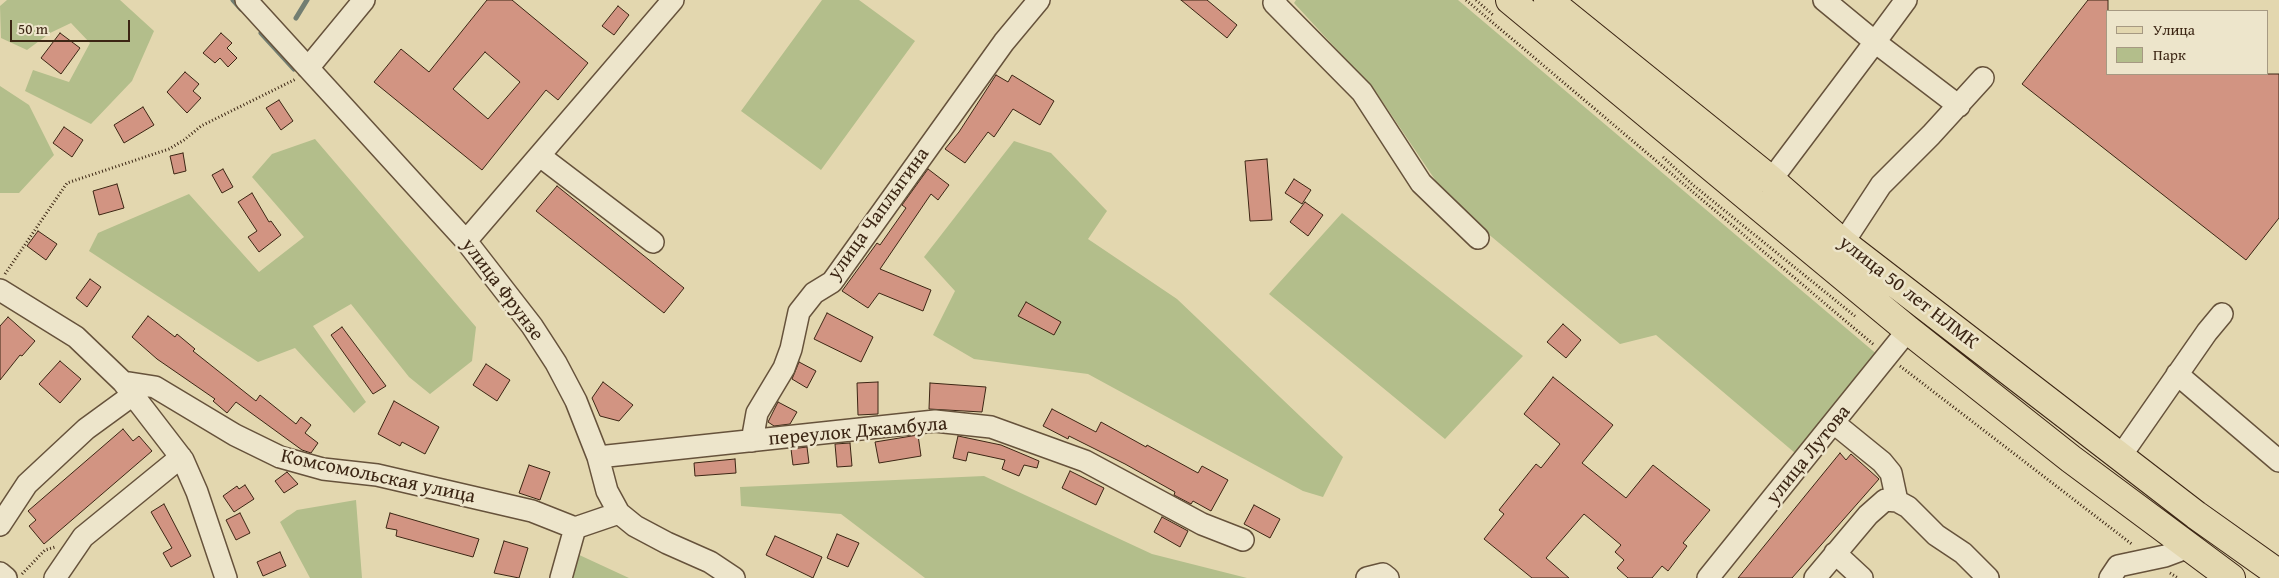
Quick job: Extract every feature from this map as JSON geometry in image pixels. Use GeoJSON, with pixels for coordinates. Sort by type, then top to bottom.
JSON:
{"type":"FeatureCollection","features":[{"type":"Feature","properties":{"kind":"main road","name":"улица 50 лет НЛМК"},"geometry":{"type":"LineString","coordinates":[[1510,0],[1908,330],[2071,459],[2189,547]]}},
{"type":"Feature","properties":{"kind":"main road","name":"улица 50 лет НЛМК"},"geometry":{"type":"LineString","coordinates":[[1548,0],[1771,180],[1843,243],[2196,515],[2279,574]]}},
{"type":"Feature","properties":{"kind":"main road"},"geometry":{"type":"LineString","coordinates":[[2071,459],[2120,456]]}},
{"type":"Feature","properties":{"kind":"main road"},"geometry":{"type":"LineString","coordinates":[[2189,547],[2231,578]]}},
{"type":"Feature","properties":{"kind":"street","name":"улица Фрунзе"},"geometry":{"type":"LineString","coordinates":[[246,0],[303,73],[466,240],[532,326],[556,363],[576,401],[598,458],[606,491],[618,513],[635,526],[667,544],[710,562],[734,578]]}},
{"type":"Feature","properties":{"kind":"street"},"geometry":{"type":"LineString","coordinates":[[303,73],[364,0]]}},
{"type":"Feature","properties":{"kind":"street"},"geometry":{"type":"LineString","coordinates":[[466,240],[673,0]]}},
{"type":"Feature","properties":{"kind":"street","name":"улица Чаплыгина"},"geometry":{"type":"LineString","coordinates":[[752,441],[757,413],[784,368],[792,350],[798,312],[814,293],[832,282],[1004,42],[1039,0]]}},
{"type":"Feature","properties":{"kind":"street"},"geometry":{"type":"LineString","coordinates":[[1276,0],[1274,3],[1362,92],[1420,183],[1478,238]]}},
{"type":"Feature","properties":{"kind":"street"},"geometry":{"type":"LineString","coordinates":[[1824,0],[1956,109]]}},
{"type":"Feature","properties":{"kind":"street"},"geometry":{"type":"LineString","coordinates":[[1771,180],[1906,0]]}},
{"type":"Feature","properties":{"kind":"street"},"geometry":{"type":"LineString","coordinates":[[1843,243],[1881,185],[1956,109],[1983,78]]}},
{"type":"Feature","properties":{"kind":"street"},"geometry":{"type":"LineString","coordinates":[[540,156],[653,242]]}},
{"type":"Feature","properties":{"kind":"street"},"geometry":{"type":"LineString","coordinates":[[1,291],[76,337],[129,388],[181,457],[197,492],[226,578]]}},
{"type":"Feature","properties":{"kind":"street"},"geometry":{"type":"LineString","coordinates":[[2120,456],[2206,332],[2222,314]]}},
{"type":"Feature","properties":{"kind":"street","name":"улица Лутова"},"geometry":{"type":"LineString","coordinates":[[1708,578],[1908,330]]}},
{"type":"Feature","properties":{"kind":"street"},"geometry":{"type":"LineString","coordinates":[[2177,374],[2279,461]]}},
{"type":"Feature","properties":{"kind":"street","name":"Комсомольская улица"},"geometry":{"type":"LineString","coordinates":[[129,388],[155,387],[236,435],[280,458],[323,469],[377,475],[532,511],[575,528]]}},
{"type":"Feature","properties":{"kind":"street"},"geometry":{"type":"LineString","coordinates":[[0,525],[27,484],[129,388]]}},
{"type":"Feature","properties":{"kind":"street","name":"переулок Джамбула"},"geometry":{"type":"LineString","coordinates":[[598,458],[935,421],[992,427],[1085,461],[1202,524],[1243,540]]}},
{"type":"Feature","properties":{"kind":"street"},"geometry":{"type":"LineString","coordinates":[[1834,423],[1882,462],[1892,473],[1897,502]]}},
{"type":"Feature","properties":{"kind":"street"},"geometry":{"type":"LineString","coordinates":[[55,578],[83,538],[181,457]]}},
{"type":"Feature","properties":{"kind":"street"},"geometry":{"type":"LineString","coordinates":[[1815,578],[1868,515],[1885,500],[1897,502],[1908,507],[1936,535],[1963,553],[1988,578]]}},
{"type":"Feature","properties":{"kind":"street"},"geometry":{"type":"LineString","coordinates":[[561,578],[575,528],[618,513]]}},
{"type":"Feature","properties":{"kind":"street"},"geometry":{"type":"LineString","coordinates":[[2110,578],[2118,566],[2151,559],[2189,547]]}},
{"type":"Feature","properties":{"kind":"street"},"geometry":{"type":"LineString","coordinates":[[1835,553],[1862,578]]}},
{"type":"Feature","properties":{"kind":"street"},"geometry":{"type":"LineString","coordinates":[[0,573],[6,578]]}},
{"type":"Feature","properties":{"kind":"street"},"geometry":{"type":"LineString","coordinates":[[1367,578],[1383,574],[1388,578]]}},
{"type":"Feature","properties":{"kind":"path"},"geometry":{"type":"LineString","coordinates":[[1466,0],[1887,356],[2178,578]]}},
{"type":"Feature","properties":{"kind":"path"},"geometry":{"type":"LineString","coordinates":[[1,291],[67,182],[169,149],[201,126],[303,73]]}},
{"type":"Feature","properties":{"kind":"path"},"geometry":{"type":"LineString","coordinates":[[18,578],[45,550],[56,547],[65,549],[71,555]]}},
{"type":"Feature","properties":{"kind":"green space"},"geometry":{"type":"Polygon","coordinates":[[[7,0],[120,0],[154,31],[132,81],[91,124],[25,91],[33,70],[69,82],[90,43],[71,23],[50,33],[27,50],[1,38],[0,6],[7,0]]]}},
{"type":"Feature","properties":{"kind":"green space"},"geometry":{"type":"Polygon","coordinates":[[[822,0],[859,0],[915,41],[821,170],[741,111],[822,0]]]}},
{"type":"Feature","properties":{"kind":"green space"},"geometry":{"type":"Polygon","coordinates":[[[1296,0],[1458,0],[1879,356],[1795,453],[1656,335],[1620,344],[1450,202],[1376,92],[1294,3],[1296,0]]]}},
{"type":"Feature","properties":{"kind":"green space"},"geometry":{"type":"Polygon","coordinates":[[[0,86],[29,105],[54,155],[19,193],[0,193],[0,86]]]}},
{"type":"Feature","properties":{"kind":"green space"},"geometry":{"type":"Polygon","coordinates":[[[315,139],[476,327],[472,361],[430,394],[409,377],[351,304],[313,326],[366,402],[354,413],[295,348],[258,362],[89,251],[98,233],[189,194],[259,272],[304,237],[252,177],[272,154],[315,139]]]}},
{"type":"Feature","properties":{"kind":"green space"},"geometry":{"type":"Polygon","coordinates":[[[1014,141],[1051,153],[1107,211],[1088,239],[1177,299],[1343,457],[1323,497],[1303,491],[1088,374],[974,359],[933,335],[955,291],[924,257],[1014,141]]]}},
{"type":"Feature","properties":{"kind":"green space"},"geometry":{"type":"Polygon","coordinates":[[[1342,213],[1523,356],[1445,439],[1269,294],[1342,213]]]}},
{"type":"Feature","properties":{"kind":"green space"},"geometry":{"type":"Polygon","coordinates":[[[984,476],[1152,554],[1247,578],[925,578],[841,514],[741,506],[740,487],[984,476]]]}},
{"type":"Feature","properties":{"kind":"green space"},"geometry":{"type":"Polygon","coordinates":[[[356,500],[362,578],[310,578],[280,522],[297,510],[356,500]]]}},
{"type":"Feature","properties":{"kind":"green space"},"geometry":{"type":"Polygon","coordinates":[[[575,553],[629,578],[568,578],[575,553]]]}},
{"type":"Feature","properties":{"kind":"building"},"geometry":{"type":"Polygon","coordinates":[[[487,0],[512,0],[588,63],[558,100],[546,90],[482,170],[374,82],[401,49],[429,72],[487,0]],[[485,52],[453,89],[488,119],[520,82],[485,52]]]}},
{"type":"Feature","properties":{"kind":"building"},"geometry":{"type":"Polygon","coordinates":[[[1181,0],[1207,0],[1237,25],[1227,38],[1181,0]]]}},
{"type":"Feature","properties":{"kind":"building"},"geometry":{"type":"Polygon","coordinates":[[[2088,0],[2108,0],[2108,10],[2106,10],[2106,75],[2279,74],[2279,218],[2246,260],[2022,84],[2088,0]]]}},
{"type":"Feature","properties":{"kind":"building"},"geometry":{"type":"Polygon","coordinates":[[[618,6],[629,15],[614,35],[602,26],[618,6]]]}},
{"type":"Feature","properties":{"kind":"building"},"geometry":{"type":"Polygon","coordinates":[[[60,33],[80,48],[61,74],[41,58],[60,33]]]}},
{"type":"Feature","properties":{"kind":"building"},"geometry":{"type":"Polygon","coordinates":[[[221,33],[232,43],[227,48],[237,58],[228,67],[220,58],[215,63],[203,53],[221,33]]]}},
{"type":"Feature","properties":{"kind":"building"},"geometry":{"type":"Polygon","coordinates":[[[185,72],[199,84],[193,91],[201,98],[187,113],[167,92],[185,72]]]}},
{"type":"Feature","properties":{"kind":"building"},"geometry":{"type":"Polygon","coordinates":[[[996,75],[1008,82],[1012,75],[1054,101],[1040,125],[1013,109],[994,137],[988,132],[965,163],[945,149],[959,132],[996,75]]]}},
{"type":"Feature","properties":{"kind":"building"},"geometry":{"type":"Polygon","coordinates":[[[279,100],[293,121],[281,130],[266,108],[279,100]]]}},
{"type":"Feature","properties":{"kind":"building"},"geometry":{"type":"Polygon","coordinates":[[[143,107],[154,125],[124,143],[114,125],[143,107]]]}},
{"type":"Feature","properties":{"kind":"building"},"geometry":{"type":"Polygon","coordinates":[[[64,127],[83,140],[72,157],[53,143],[64,127]]]}},
{"type":"Feature","properties":{"kind":"building"},"geometry":{"type":"Polygon","coordinates":[[[183,153],[186,171],[174,174],[170,156],[183,153]]]}},
{"type":"Feature","properties":{"kind":"building"},"geometry":{"type":"Polygon","coordinates":[[[1267,159],[1272,220],[1250,221],[1245,161],[1267,159]]]}},
{"type":"Feature","properties":{"kind":"building"},"geometry":{"type":"Polygon","coordinates":[[[223,169],[233,187],[222,193],[212,175],[223,169]]]}},
{"type":"Feature","properties":{"kind":"building"},"geometry":{"type":"Polygon","coordinates":[[[928,169],[949,185],[938,200],[931,194],[880,269],[931,290],[923,311],[879,293],[868,308],[842,291],[877,243],[880,245],[906,208],[902,205],[928,169]]]}},
{"type":"Feature","properties":{"kind":"building"},"geometry":{"type":"Polygon","coordinates":[[[1294,179],[1311,190],[1302,204],[1285,193],[1294,179]]]}},
{"type":"Feature","properties":{"kind":"building"},"geometry":{"type":"Polygon","coordinates":[[[117,184],[124,208],[99,215],[93,191],[117,184]]]}},
{"type":"Feature","properties":{"kind":"building"},"geometry":{"type":"Polygon","coordinates":[[[557,186],[684,288],[664,313],[536,211],[557,186]]]}},
{"type":"Feature","properties":{"kind":"building"},"geometry":{"type":"Polygon","coordinates":[[[252,193],[269,222],[271,221],[281,235],[259,252],[248,237],[257,231],[238,202],[252,193]]]}},
{"type":"Feature","properties":{"kind":"building"},"geometry":{"type":"Polygon","coordinates":[[[1305,202],[1323,215],[1308,236],[1290,222],[1305,202]]]}},
{"type":"Feature","properties":{"kind":"building"},"geometry":{"type":"Polygon","coordinates":[[[38,231],[57,244],[46,260],[27,246],[38,231]]]}},
{"type":"Feature","properties":{"kind":"building"},"geometry":{"type":"Polygon","coordinates":[[[90,279],[101,287],[87,307],[76,298],[90,279]]]}},
{"type":"Feature","properties":{"kind":"building"},"geometry":{"type":"Polygon","coordinates":[[[1026,302],[1061,322],[1054,335],[1018,316],[1026,302]]]}},
{"type":"Feature","properties":{"kind":"building"},"geometry":{"type":"Polygon","coordinates":[[[827,313],[873,337],[861,362],[814,339],[827,313]]]}},
{"type":"Feature","properties":{"kind":"building"},"geometry":{"type":"Polygon","coordinates":[[[148,316],[175,337],[177,334],[195,349],[193,351],[256,401],[260,395],[296,424],[301,417],[311,425],[305,433],[318,443],[311,453],[302,450],[236,402],[227,413],[213,401],[215,399],[157,359],[132,337],[148,316]]]}},
{"type":"Feature","properties":{"kind":"building"},"geometry":{"type":"Polygon","coordinates":[[[8,317],[35,341],[22,356],[20,355],[0,380],[0,326],[8,317]]]}},
{"type":"Feature","properties":{"kind":"building"},"geometry":{"type":"Polygon","coordinates":[[[1563,324],[1581,340],[1566,358],[1547,342],[1563,324]]]}},
{"type":"Feature","properties":{"kind":"building"},"geometry":{"type":"Polygon","coordinates":[[[342,327],[386,386],[373,394],[331,335],[342,327]]]}},
{"type":"Feature","properties":{"kind":"building"},"geometry":{"type":"Polygon","coordinates":[[[60,361],[81,379],[60,403],[39,384],[60,361]]]}},
{"type":"Feature","properties":{"kind":"building"},"geometry":{"type":"Polygon","coordinates":[[[799,362],[816,371],[807,388],[792,379],[799,362]]]}},
{"type":"Feature","properties":{"kind":"building"},"geometry":{"type":"Polygon","coordinates":[[[486,364],[510,380],[497,401],[473,385],[486,364]]]}},
{"type":"Feature","properties":{"kind":"building"},"geometry":{"type":"Polygon","coordinates":[[[1553,377],[1613,425],[1582,463],[1626,498],[1653,465],[1710,510],[1683,543],[1687,546],[1668,571],[1662,566],[1652,578],[1628,578],[1617,568],[1624,560],[1615,552],[1621,545],[1584,514],[1546,558],[1569,578],[1532,578],[1484,539],[1504,514],[1499,510],[1536,464],[1541,468],[1560,444],[1524,414],[1553,377]]]}},
{"type":"Feature","properties":{"kind":"building"},"geometry":{"type":"Polygon","coordinates":[[[603,382],[633,405],[619,421],[600,416],[592,398],[603,382]]]}},
{"type":"Feature","properties":{"kind":"building"},"geometry":{"type":"Polygon","coordinates":[[[878,382],[878,414],[858,415],[857,383],[878,382]]]}},
{"type":"Feature","properties":{"kind":"building"},"geometry":{"type":"Polygon","coordinates":[[[930,383],[986,387],[982,412],[929,409],[930,383]]]}},
{"type":"Feature","properties":{"kind":"building"},"geometry":{"type":"Polygon","coordinates":[[[394,401],[439,427],[425,454],[402,442],[400,446],[378,434],[394,401]]]}},
{"type":"Feature","properties":{"kind":"building"},"geometry":{"type":"Polygon","coordinates":[[[778,402],[797,412],[790,424],[774,426],[768,422],[778,402]]]}},
{"type":"Feature","properties":{"kind":"building"},"geometry":{"type":"Polygon","coordinates":[[[1052,409],[1096,432],[1101,422],[1198,473],[1202,466],[1228,480],[1211,511],[1193,501],[1191,504],[1174,495],[1175,492],[1125,464],[1069,436],[1068,439],[1043,426],[1052,409]]]}},
{"type":"Feature","properties":{"kind":"building"},"geometry":{"type":"Polygon","coordinates":[[[123,429],[133,441],[139,436],[152,451],[44,544],[29,526],[36,520],[28,511],[123,429]]]}},
{"type":"Feature","properties":{"kind":"building"},"geometry":{"type":"Polygon","coordinates":[[[918,435],[921,456],[879,463],[875,442],[918,435]]]}},
{"type":"Feature","properties":{"kind":"building"},"geometry":{"type":"Polygon","coordinates":[[[958,436],[1001,445],[1039,461],[1037,468],[1024,465],[1019,476],[1002,469],[1005,460],[968,452],[966,461],[953,458],[958,436]]]}},
{"type":"Feature","properties":{"kind":"building"},"geometry":{"type":"Polygon","coordinates":[[[850,443],[852,466],[837,467],[835,444],[850,443]]]}},
{"type":"Feature","properties":{"kind":"building"},"geometry":{"type":"Polygon","coordinates":[[[807,447],[809,463],[793,465],[791,449],[807,447]]]}},
{"type":"Feature","properties":{"kind":"building"},"geometry":{"type":"Polygon","coordinates":[[[1840,453],[1846,460],[1851,454],[1879,479],[1792,578],[1738,578],[1840,453]]]}},
{"type":"Feature","properties":{"kind":"building"},"geometry":{"type":"Polygon","coordinates":[[[735,459],[736,473],[695,476],[694,463],[735,459]]]}},
{"type":"Feature","properties":{"kind":"building"},"geometry":{"type":"Polygon","coordinates":[[[529,465],[550,472],[540,500],[519,493],[529,465]]]}},
{"type":"Feature","properties":{"kind":"building"},"geometry":{"type":"Polygon","coordinates":[[[1070,471],[1104,488],[1096,505],[1062,488],[1070,471]]]}},
{"type":"Feature","properties":{"kind":"building"},"geometry":{"type":"Polygon","coordinates":[[[287,472],[298,484],[284,493],[275,481],[287,472]]]}},
{"type":"Feature","properties":{"kind":"building"},"geometry":{"type":"Polygon","coordinates":[[[245,485],[254,499],[234,512],[223,496],[237,486],[239,489],[245,485]]]}},
{"type":"Feature","properties":{"kind":"building"},"geometry":{"type":"Polygon","coordinates":[[[164,504],[191,556],[171,567],[163,553],[172,548],[151,512],[164,504]]]}},
{"type":"Feature","properties":{"kind":"building"},"geometry":{"type":"Polygon","coordinates":[[[1254,505],[1280,519],[1270,538],[1244,524],[1254,505]]]}},
{"type":"Feature","properties":{"kind":"building"},"geometry":{"type":"Polygon","coordinates":[[[240,513],[250,533],[236,540],[226,520],[240,513]]]}},
{"type":"Feature","properties":{"kind":"building"},"geometry":{"type":"Polygon","coordinates":[[[390,513],[479,539],[473,557],[396,536],[397,530],[386,528],[390,513]]]}},
{"type":"Feature","properties":{"kind":"building"},"geometry":{"type":"Polygon","coordinates":[[[1162,517],[1188,531],[1180,547],[1154,532],[1162,517]]]}},
{"type":"Feature","properties":{"kind":"building"},"geometry":{"type":"Polygon","coordinates":[[[837,534],[859,543],[848,567],[827,558],[837,534]]]}},
{"type":"Feature","properties":{"kind":"building"},"geometry":{"type":"Polygon","coordinates":[[[775,536],[822,557],[813,578],[766,555],[775,536]]]}},
{"type":"Feature","properties":{"kind":"building"},"geometry":{"type":"Polygon","coordinates":[[[504,541],[528,548],[519,578],[494,573],[504,541]]]}},
{"type":"Feature","properties":{"kind":"building"},"geometry":{"type":"Polygon","coordinates":[[[280,552],[286,566],[263,576],[257,562],[280,552]]]}},
{"type":"Feature","properties":{"kind":"waterway"},"geometry":{"type":"LineString","coordinates":[[233,0],[241,9]]}},
{"type":"Feature","properties":{"kind":"waterway"},"geometry":{"type":"LineString","coordinates":[[296,18],[307,0]]}},
{"type":"Feature","properties":{"kind":"waterway"},"geometry":{"type":"LineString","coordinates":[[261,33],[294,69]]}}]}
